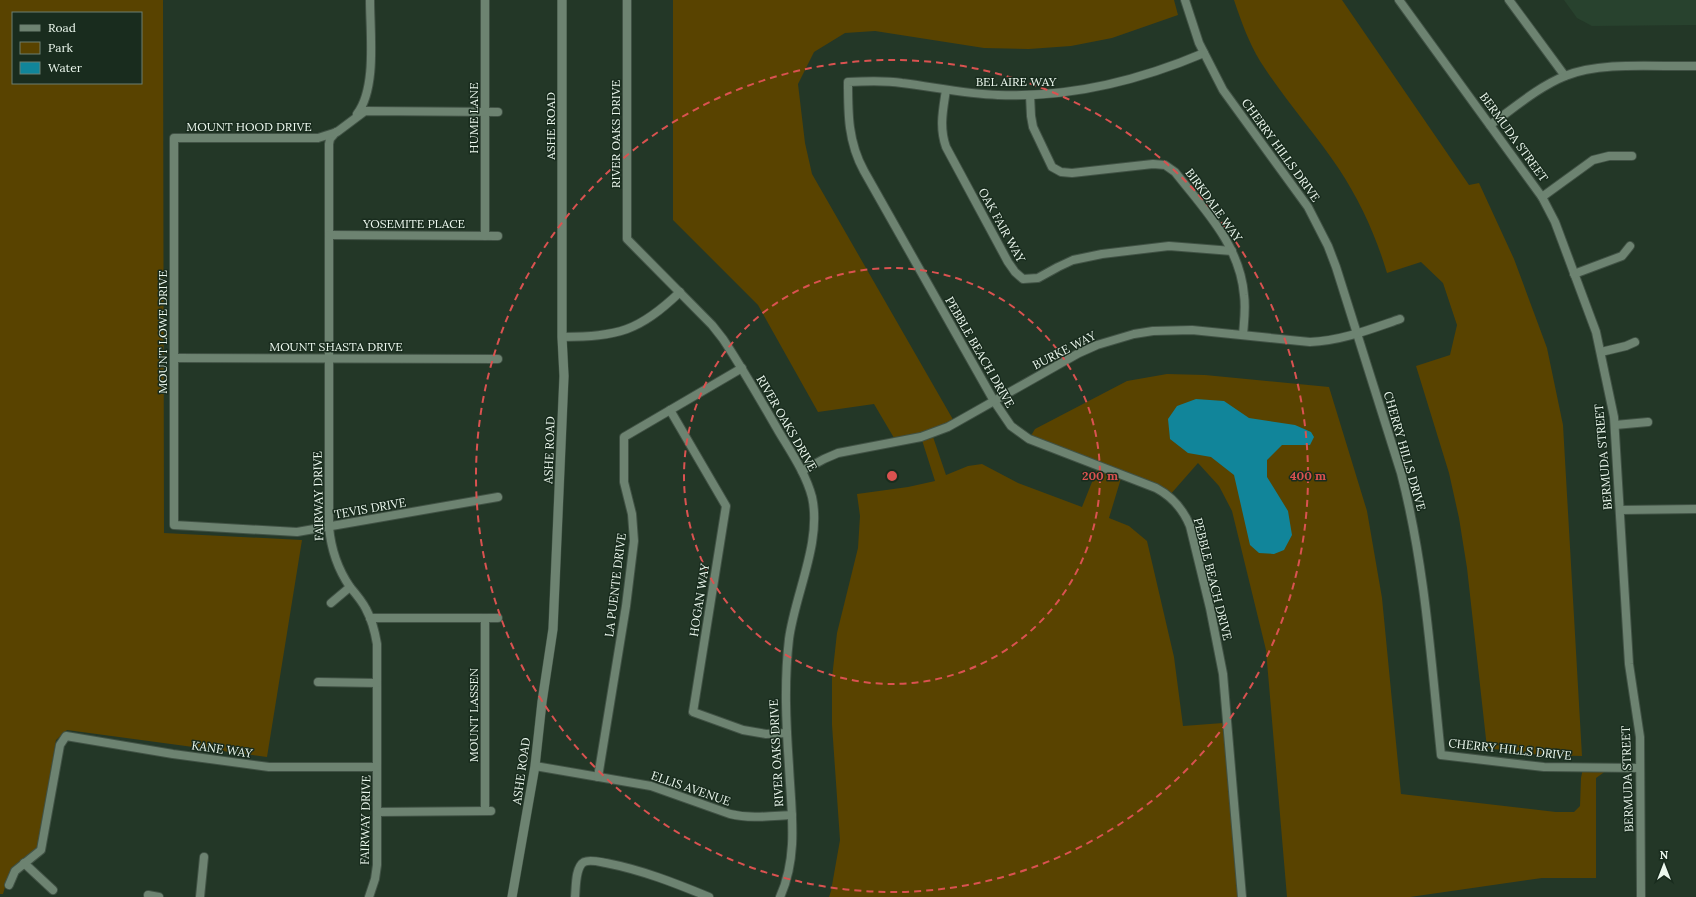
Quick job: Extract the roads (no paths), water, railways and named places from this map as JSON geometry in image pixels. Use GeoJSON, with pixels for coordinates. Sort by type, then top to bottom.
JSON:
{"type":"FeatureCollection","features":[{"type":"Feature","properties":{"kind":"street"},"geometry":{"type":"LineString","coordinates":[[355,117],[366,101],[370,80],[370,0]]}},
{"type":"Feature","properties":{"kind":"street","name":"HUME LANE"},"geometry":{"type":"LineString","coordinates":[[485,0],[485,236]]}},
{"type":"Feature","properties":{"kind":"street","name":"ASHE ROAD"},"geometry":{"type":"LineString","coordinates":[[512,897],[536,766],[542,702],[553,629],[564,376],[562,337],[562,0]]}},
{"type":"Feature","properties":{"kind":"street","name":"RIVER OAKS DRIVE"},"geometry":{"type":"LineString","coordinates":[[628,0],[627,239],[723,338],[802,471],[812,496],[814,524],[811,544],[790,637],[785,691],[792,815],[792,857],[785,885],[780,897]]}},
{"type":"Feature","properties":{"kind":"street","name":"CHERRY HILLS DRIVE"},"geometry":{"type":"LineString","coordinates":[[1186,0],[1192,22],[1204,53],[1223,90],[1296,188],[1319,226],[1336,267],[1401,473],[1416,538],[1441,755],[1544,767],[1640,768]]}},
{"type":"Feature","properties":{"kind":"street","name":"BERMUDA STREET"},"geometry":{"type":"LineString","coordinates":[[1399,0],[1542,197],[1555,222],[1596,332],[1615,425],[1629,664],[1640,738],[1641,897]]}},
{"type":"Feature","properties":{"kind":"street"},"geometry":{"type":"LineString","coordinates":[[1509,0],[1565,76]]}},
{"type":"Feature","properties":{"kind":"street","name":"BEL AIRE WAY"},"geometry":{"type":"LineString","coordinates":[[848,82],[901,82],[946,90],[983,94],[1030,95],[1089,90],[1118,83],[1154,73],[1204,53]]}},
{"type":"Feature","properties":{"kind":"street"},"geometry":{"type":"LineString","coordinates":[[1490,125],[1541,88],[1565,76],[1590,69],[1605,67],[1696,66]]}},
{"type":"Feature","properties":{"kind":"street","name":"PEBBLE BEACH DRIVE"},"geometry":{"type":"LineString","coordinates":[[848,82],[848,122],[850,136],[860,164],[1004,419],[1019,434],[1029,440],[1156,488],[1174,500],[1186,517],[1190,526],[1210,608],[1223,674],[1242,897]]}},
{"type":"Feature","properties":{"kind":"street","name":"OAK FAIR WAY"},"geometry":{"type":"LineString","coordinates":[[946,90],[941,119],[942,134],[946,148],[1008,262],[1015,272],[1023,279],[1038,278],[1073,260],[1102,254],[1169,246],[1232,251]]}},
{"type":"Feature","properties":{"kind":"street","name":"BIRKDALE WAY"},"geometry":{"type":"LineString","coordinates":[[1030,95],[1033,127],[1052,167],[1061,172],[1072,173],[1153,164],[1166,165],[1175,172],[1222,233],[1232,251],[1238,266],[1244,295],[1243,335]]}},
{"type":"Feature","properties":{"kind":"street","name":"MOUNT HOOD DRIVE"},"geometry":{"type":"LineString","coordinates":[[174,138],[308,139],[318,138],[337,132],[365,111],[498,112]]}},
{"type":"Feature","properties":{"kind":"street","name":"FAIRWAY DRIVE"},"geometry":{"type":"LineString","coordinates":[[337,132],[330,139],[329,144],[329,527],[330,539],[336,562],[350,587],[360,598],[370,618],[377,644],[377,866],[375,879],[369,897]]}},
{"type":"Feature","properties":{"kind":"street","name":"MOUNT LOWE DRIVE"},"geometry":{"type":"LineString","coordinates":[[174,138],[174,525]]}},
{"type":"Feature","properties":{"kind":"street"},"geometry":{"type":"LineString","coordinates":[[1542,197],[1593,160],[1609,156],[1632,156]]}},
{"type":"Feature","properties":{"kind":"street","name":"YOSEMITE PLACE"},"geometry":{"type":"LineString","coordinates":[[329,235],[498,236]]}},
{"type":"Feature","properties":{"kind":"street"},"geometry":{"type":"LineString","coordinates":[[1574,274],[1622,256],[1630,246]]}},
{"type":"Feature","properties":{"kind":"street"},"geometry":{"type":"LineString","coordinates":[[562,337],[598,336],[626,330],[651,317],[680,292]]}},
{"type":"Feature","properties":{"kind":"street","name":"BURKE WAY"},"geometry":{"type":"LineString","coordinates":[[802,471],[838,453],[896,443],[932,434],[948,427],[1079,353],[1115,338],[1173,329],[1310,342],[1336,339],[1400,320]]}},
{"type":"Feature","properties":{"kind":"street"},"geometry":{"type":"LineString","coordinates":[[1601,352],[1626,346],[1635,342]]}},
{"type":"Feature","properties":{"kind":"street","name":"MOUNT SHASTA DRIVE"},"geometry":{"type":"LineString","coordinates":[[174,358],[498,359]]}},
{"type":"Feature","properties":{"kind":"street","name":"LA PUENTE DRIVE"},"geometry":{"type":"LineString","coordinates":[[598,777],[628,592],[634,541],[632,514],[624,482],[624,437],[742,368]]}},
{"type":"Feature","properties":{"kind":"street","name":"HOGAN WAY"},"geometry":{"type":"LineString","coordinates":[[670,410],[726,506],[693,712],[754,733],[787,733]]}},
{"type":"Feature","properties":{"kind":"street"},"geometry":{"type":"LineString","coordinates":[[1615,425],[1648,422]]}},
{"type":"Feature","properties":{"kind":"street","name":"TEVIS DRIVE"},"geometry":{"type":"LineString","coordinates":[[174,525],[297,532],[498,497]]}},
{"type":"Feature","properties":{"kind":"street"},"geometry":{"type":"LineString","coordinates":[[1620,510],[1696,510]]}},
{"type":"Feature","properties":{"kind":"street"},"geometry":{"type":"LineString","coordinates":[[331,603],[350,587]]}},
{"type":"Feature","properties":{"kind":"street"},"geometry":{"type":"LineString","coordinates":[[370,618],[498,618]]}},
{"type":"Feature","properties":{"kind":"street","name":"MOUNT LASSEN"},"geometry":{"type":"LineString","coordinates":[[377,812],[488,811],[485,618]]}},
{"type":"Feature","properties":{"kind":"street"},"geometry":{"type":"LineString","coordinates":[[318,682],[377,683]]}},
{"type":"Feature","properties":{"kind":"street","name":"KANE WAY"},"geometry":{"type":"LineString","coordinates":[[24,863],[41,850],[60,745],[66,736],[173,754],[269,767],[377,767]]}},
{"type":"Feature","properties":{"kind":"street","name":"ELLIS AVENUE"},"geometry":{"type":"LineString","coordinates":[[536,766],[651,786],[741,816],[753,817],[792,815]]}},
{"type":"Feature","properties":{"kind":"street"},"geometry":{"type":"LineString","coordinates":[[200,897],[204,857]]}},
{"type":"Feature","properties":{"kind":"street"},"geometry":{"type":"LineString","coordinates":[[575,897],[578,871],[585,862],[592,860],[644,872],[709,897]]}},
{"type":"Feature","properties":{"kind":"street"},"geometry":{"type":"LineString","coordinates":[[9,885],[15,870],[24,863],[52,890]]}},
{"type":"Feature","properties":{"kind":"street"},"geometry":{"type":"LineString","coordinates":[[148,895],[159,897]]}},
{"type":"Feature","properties":{"kind":"water"},"geometry":{"type":"Polygon","coordinates":[[[1196,399],[1224,401],[1249,418],[1295,425],[1311,432],[1314,437],[1310,445],[1282,445],[1267,460],[1267,477],[1288,511],[1292,535],[1284,550],[1274,554],[1259,553],[1250,545],[1234,475],[1211,457],[1188,453],[1170,439],[1168,419],[1177,406],[1196,399]]]}}]}
